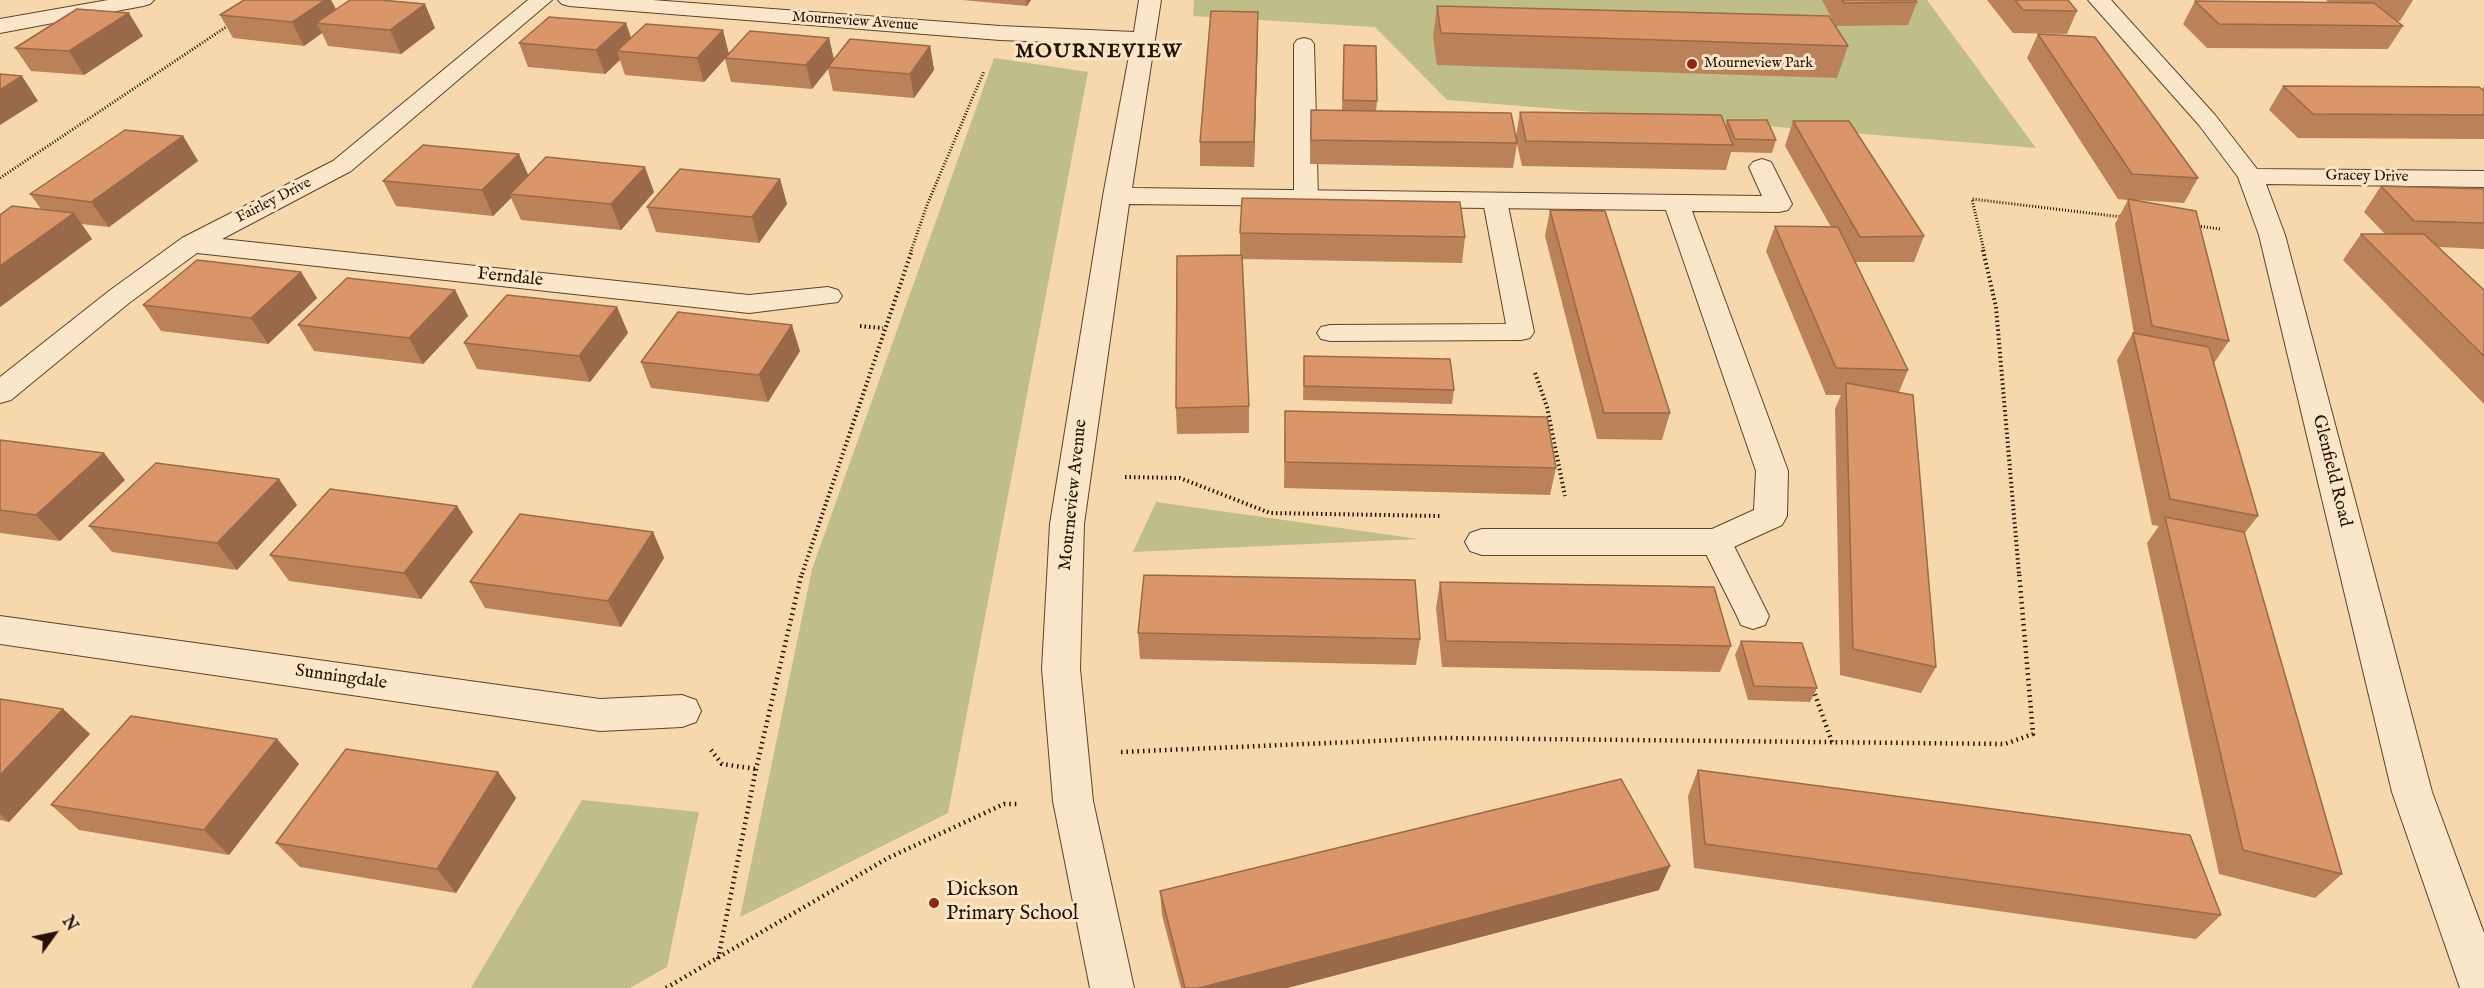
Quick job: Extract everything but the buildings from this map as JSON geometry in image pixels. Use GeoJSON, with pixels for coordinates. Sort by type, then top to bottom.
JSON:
{"type":"FeatureCollection","features":[{"type":"Feature","properties":{"kind":"street"},"geometry":{"type":"LineString","coordinates":[[0,26],[143,0]]}},
{"type":"Feature","properties":{"kind":"street","name":"Fairley Drive"},"geometry":{"type":"LineString","coordinates":[[0,393],[119,297],[192,244],[342,166],[541,0]]}},
{"type":"Feature","properties":{"kind":"street","name":"Mourneview Avenue"},"geometry":{"type":"LineString","coordinates":[[569,0],[1000,33],[1142,39]]}},
{"type":"Feature","properties":{"kind":"street","name":"Mourneview Avenue"},"geometry":{"type":"LineString","coordinates":[[1112,988],[1073,801],[1062,669],[1067,524],[1072,476],[1116,196],[1150,0]]}},
{"type":"Feature","properties":{"kind":"street","name":"Glenfield Road"},"geometry":{"type":"LineString","coordinates":[[2098,0],[2208,120],[2250,176],[2272,235],[2412,792],[2482,988]]}},
{"type":"Feature","properties":{"kind":"street"},"geometry":{"type":"LineString","coordinates":[[0,49],[24,22]]}},
{"type":"Feature","properties":{"kind":"street"},"geometry":{"type":"LineString","coordinates":[[1116,196],[1779,204],[1762,167]]}},
{"type":"Feature","properties":{"kind":"street","name":"Gracey Drive"},"geometry":{"type":"LineString","coordinates":[[2250,176],[2484,179]]}},
{"type":"Feature","properties":{"kind":"street"},"geometry":{"type":"LineString","coordinates":[[1482,542],[1716,542],[1770,516],[1772,471],[1676,203]]}},
{"type":"Feature","properties":{"kind":"street","name":"Ferndale"},"geometry":{"type":"LineString","coordinates":[[192,244],[749,304],[828,296]]}},
{"type":"Feature","properties":{"kind":"street","name":"Sunningdale"},"geometry":{"type":"LineString","coordinates":[[0,630],[600,715],[682,711]]}},
{"type":"Feature","properties":{"kind":"lane"},"geometry":{"type":"LineString","coordinates":[[1304,44],[1306,198]]}},
{"type":"Feature","properties":{"kind":"lane"},"geometry":{"type":"LineString","coordinates":[[1330,333],[1521,332],[1495,201]]}},
{"type":"Feature","properties":{"kind":"lane"},"geometry":{"type":"LineString","coordinates":[[1716,542],[1753,616]]}},
{"type":"Feature","properties":{"kind":"path"},"geometry":{"type":"LineString","coordinates":[[0,178],[237,20]]}},
{"type":"Feature","properties":{"kind":"path"},"geometry":{"type":"LineString","coordinates":[[718,959],[756,769],[799,581],[927,205],[1000,33]]}},
{"type":"Feature","properties":{"kind":"path"},"geometry":{"type":"LineString","coordinates":[[1521,332],[1547,407],[1574,542]]}},
{"type":"Feature","properties":{"kind":"path"},"geometry":{"type":"LineString","coordinates":[[1072,476],[1180,478],[1270,513],[1441,515],[1482,542]]}},
{"type":"Feature","properties":{"kind":"path"},"geometry":{"type":"LineString","coordinates":[[1811,686],[1832,742]]}},
{"type":"Feature","properties":{"kind":"path"},"geometry":{"type":"LineString","coordinates":[[666,988],[888,858],[1004,804],[1073,801]]}},
{"type":"Feature","properties":{"kind":"shaded area","name":"Mourneview Park"},"geometry":{"type":"Polygon","coordinates":[[[1194,0],[1927,0],[2036,148],[1447,100],[1375,27],[1193,16],[1194,0]]]}},
{"type":"Feature","properties":{"kind":"shaded area"},"geometry":{"type":"Polygon","coordinates":[[[994,58],[1088,72],[948,813],[740,917],[812,569],[994,58]]]}},
{"type":"Feature","properties":{"kind":"shaded area"},"geometry":{"type":"Polygon","coordinates":[[[1156,502],[1419,539],[1133,552],[1156,502]]]}},
{"type":"Feature","properties":{"kind":"shaded area"},"geometry":{"type":"Polygon","coordinates":[[[582,800],[699,812],[667,967],[630,988],[471,988],[582,800]]]}},
{"type":"Feature","properties":{"kind":"place","name":"Mourneview Park"},"geometry":{"type":"Point","coordinates":[1692,64]}},
{"type":"Feature","properties":{"kind":"place","name":"Dickson Primary School"},"geometry":{"type":"Point","coordinates":[934,903]}},
{"type":"Feature","properties":{"kind":"district","name":"MOURNEVIEW"},"geometry":{"type":"Point","coordinates":[1099,53]}}]}
